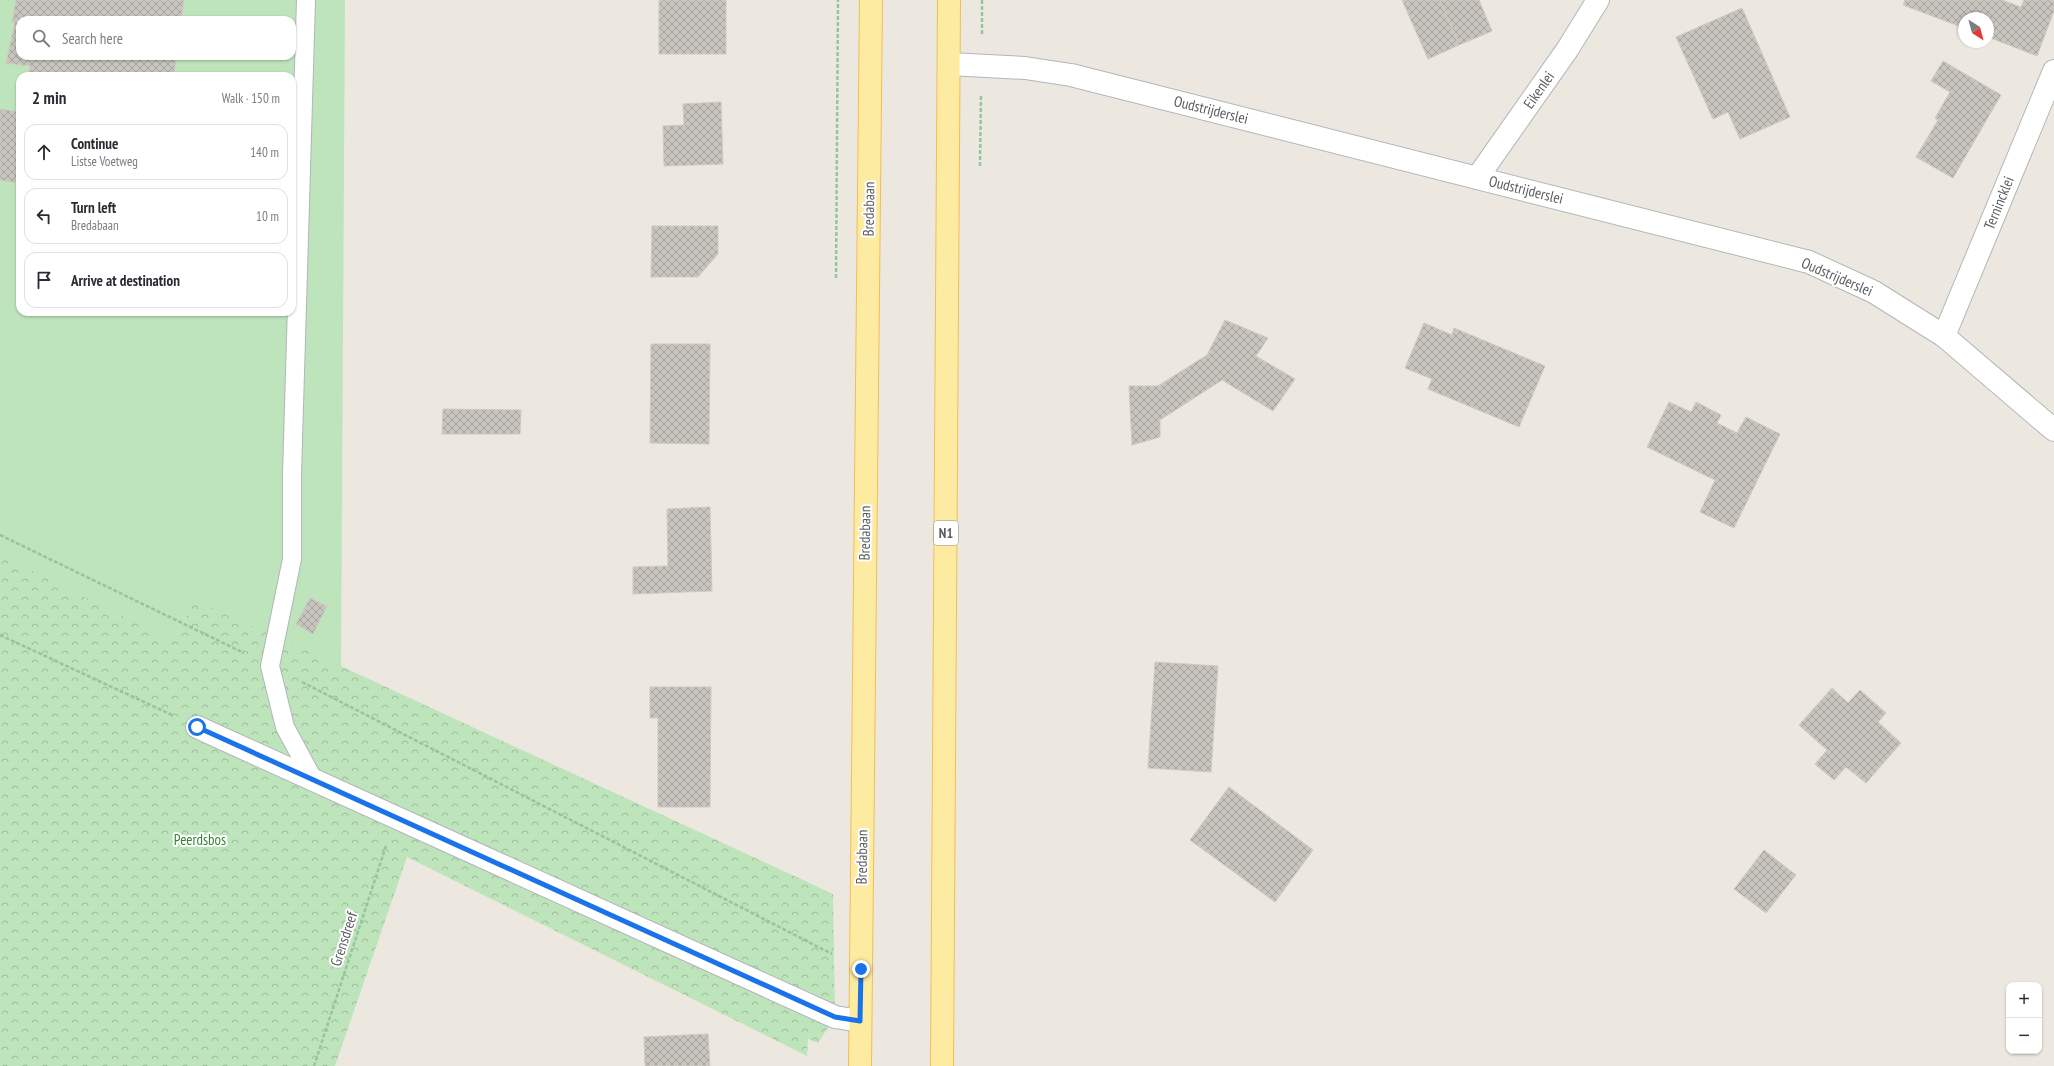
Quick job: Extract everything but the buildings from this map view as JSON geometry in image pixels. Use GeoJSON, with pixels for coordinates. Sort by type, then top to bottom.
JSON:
{"type":"FeatureCollection","features":[{"type":"Feature","properties":{"kind":"main road","name":"Bredabaan"},"geometry":{"type":"LineString","coordinates":[[860,1066],[871,0]]}},
{"type":"Feature","properties":{"kind":"main road","name":"N1"},"geometry":{"type":"LineString","coordinates":[[942,1066],[950,0]]}},
{"type":"Feature","properties":{"kind":"street","name":"Eikenlei"},"geometry":{"type":"LineString","coordinates":[[1477,178],[1568,50],[1598,0]]}},
{"type":"Feature","properties":{"kind":"street","name":"Oudstrijderslei"},"geometry":{"type":"LineString","coordinates":[[949,64],[1025,68],[1071,75],[1809,262],[1874,292],[1944,336],[2054,430]]}},
{"type":"Feature","properties":{"kind":"street","name":"Ternincklei"},"geometry":{"type":"LineString","coordinates":[[1944,336],[2054,71]]}},
{"type":"Feature","properties":{"kind":"street"},"geometry":{"type":"LineString","coordinates":[[197,727],[835,1017],[860,1021]]}},
{"type":"Feature","properties":{"kind":"lane"},"geometry":{"type":"LineString","coordinates":[[306,0],[292,474],[292,559],[270,666],[285,727],[314,781]]}},
{"type":"Feature","properties":{"kind":"path"},"geometry":{"type":"LineString","coordinates":[[0,535],[270,666],[861,969]]}},
{"type":"Feature","properties":{"kind":"path"},"geometry":{"type":"LineString","coordinates":[[0,635],[197,727]]}},
{"type":"Feature","properties":{"kind":"path","name":"Grensdreef"},"geometry":{"type":"LineString","coordinates":[[314,1066],[395,818]]}},
{"type":"Feature","properties":{"kind":"green space"},"geometry":{"type":"Polygon","coordinates":[[[0,0],[345,0],[341,667],[196,600],[173,641],[0,555],[0,0]]]}},
{"type":"Feature","properties":{"kind":"green space","name":"Peerdsbos"},"geometry":{"type":"Polygon","coordinates":[[[0,527],[186,617],[196,599],[833,894],[835,1017],[818,1043],[808,1039],[807,1056],[407,857],[335,1066],[0,1066],[0,527]]]}},
{"type":"Feature","properties":{"kind":"route"},"geometry":{"type":"LineString","coordinates":[[197,727],[835,1017],[860,1021],[861,969]]}}]}
